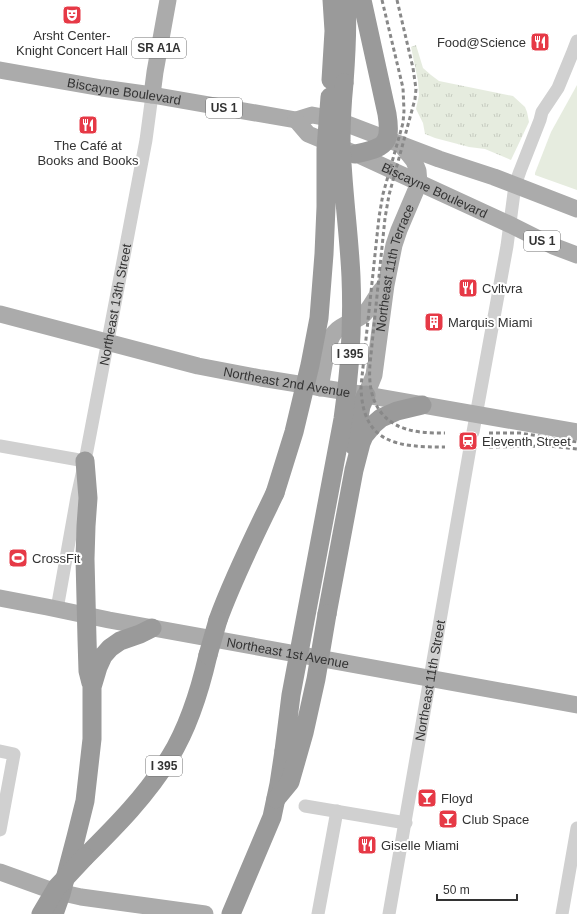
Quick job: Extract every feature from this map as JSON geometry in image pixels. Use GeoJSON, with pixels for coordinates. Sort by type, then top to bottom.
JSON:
{"type":"FeatureCollection","features":[{"type":"Feature","properties":{"kind":"highway","name":"I 395"},"geometry":{"type":"LineString","coordinates":[[231,914],[272,817],[282,768],[291,695],[347,385],[351,344],[350,261],[332,0]]}},
{"type":"Feature","properties":{"kind":"highway","name":"I 395"},"geometry":{"type":"LineString","coordinates":[[41,914],[57,888],[124,817],[159,774],[180,739],[203,677],[218,620],[228,593],[275,493],[283,470],[296,425],[316,331],[320,303],[324,267],[326,149],[347,30],[346,0]]}},
{"type":"Feature","properties":{"kind":"highway"},"geometry":{"type":"LineString","coordinates":[[355,154],[375,149],[384,143],[394,143],[388,131],[387,114],[362,0]]}},
{"type":"Feature","properties":{"kind":"highway"},"geometry":{"type":"LineString","coordinates":[[354,470],[353,451],[361,406],[366,395]]}},
{"type":"Feature","properties":{"kind":"highway"},"geometry":{"type":"LineString","coordinates":[[276,798],[290,782],[310,712],[354,470],[361,444],[364,436],[381,418],[391,413],[422,405]]}},
{"type":"Feature","properties":{"kind":"highway"},"geometry":{"type":"LineString","coordinates":[[54,914],[61,894],[85,801],[92,739],[92,687],[88,671],[86,615],[85,559],[88,498],[85,461]]}},
{"type":"Feature","properties":{"kind":"highway"},"geometry":{"type":"LineString","coordinates":[[92,687],[103,656],[110,648],[120,641],[152,628]]}},
{"type":"Feature","properties":{"kind":"main road","name":"Northeast 13th Street"},"geometry":{"type":"LineString","coordinates":[[152,95],[168,0]]}},
{"type":"Feature","properties":{"kind":"main road","name":"Biscayne Boulevard"},"geometry":{"type":"LineString","coordinates":[[0,70],[296,120],[312,115],[327,118],[354,126],[394,143],[439,159],[494,176],[577,208]]}},
{"type":"Feature","properties":{"kind":"main road","name":"Biscayne Boulevard"},"geometry":{"type":"LineString","coordinates":[[296,120],[308,134],[511,225],[553,246],[577,255]]}},
{"type":"Feature","properties":{"kind":"main road"},"geometry":{"type":"LineString","coordinates":[[394,143],[414,161],[418,171],[419,183]]}},
{"type":"Feature","properties":{"kind":"main road","name":"Northeast 11th Terrace"},"geometry":{"type":"LineString","coordinates":[[366,395],[374,375],[386,285],[396,238],[419,183]]}},
{"type":"Feature","properties":{"kind":"main road"},"geometry":{"type":"LineString","coordinates":[[320,388],[332,336],[337,330],[362,316],[371,306],[379,292],[386,285]]}},
{"type":"Feature","properties":{"kind":"main road","name":"Northeast 2nd Avenue"},"geometry":{"type":"LineString","coordinates":[[0,314],[198,366],[577,432]]}},
{"type":"Feature","properties":{"kind":"main road","name":"Northeast 1st Avenue"},"geometry":{"type":"LineString","coordinates":[[0,598],[152,628],[577,705]]}},
{"type":"Feature","properties":{"kind":"main road"},"geometry":{"type":"LineString","coordinates":[[0,872],[61,894],[206,914]]}},
{"type":"Feature","properties":{"kind":"street"},"geometry":{"type":"LineString","coordinates":[[473,432],[511,225],[515,185],[542,112],[558,88],[577,41]]}},
{"type":"Feature","properties":{"kind":"street","name":"Northeast 13th Street"},"geometry":{"type":"LineString","coordinates":[[57,609],[70,534],[146,140],[152,95]]}},
{"type":"Feature","properties":{"kind":"street"},"geometry":{"type":"LineString","coordinates":[[0,446],[85,461]]}},
{"type":"Feature","properties":{"kind":"street","name":"Northeast 11th Street"},"geometry":{"type":"LineString","coordinates":[[389,914],[470,448]]}},
{"type":"Feature","properties":{"kind":"street"},"geometry":{"type":"LineString","coordinates":[[0,751],[14,754],[0,830]]}},
{"type":"Feature","properties":{"kind":"street"},"geometry":{"type":"LineString","coordinates":[[305,806],[406,823]]}},
{"type":"Feature","properties":{"kind":"street"},"geometry":{"type":"LineString","coordinates":[[318,914],[337,811]]}},
{"type":"Feature","properties":{"kind":"street"},"geometry":{"type":"LineString","coordinates":[[562,914],[577,828]]}},
{"type":"Feature","properties":{"kind":"green space"},"geometry":{"type":"Polygon","coordinates":[[[416,45],[423,68],[439,81],[513,96],[525,107],[529,122],[511,160],[485,149],[469,147],[425,134],[423,123],[416,109],[419,95],[418,81],[411,47],[416,45]]]}},
{"type":"Feature","properties":{"kind":"green space"},"geometry":{"type":"Polygon","coordinates":[[[577,85],[577,190],[535,175],[535,173],[551,132],[577,85]]]}},
{"type":"Feature","properties":{"kind":"railway"},"geometry":{"type":"LineString","coordinates":[[382,0],[403,88],[404,111],[403,123],[383,194],[379,217],[361,386],[363,405],[368,420],[375,431],[385,438],[412,446],[445,447]]}},
{"type":"Feature","properties":{"kind":"railway"},"geometry":{"type":"LineString","coordinates":[[397,0],[413,68],[416,89],[415,99],[389,195],[385,218],[370,364],[371,390],[379,410],[386,418],[395,424],[407,429],[423,432],[445,433]]}},
{"type":"Feature","properties":{"kind":"railway"},"geometry":{"type":"LineString","coordinates":[[489,433],[520,433],[577,442]]}},
{"type":"Feature","properties":{"kind":"railway"},"geometry":{"type":"LineString","coordinates":[[489,447],[550,446],[577,449]]}},
{"type":"Feature","properties":{"kind":"place","name":"Arsht Center- Knight Concert Hall"},"geometry":{"type":"Point","coordinates":[72,15]}},
{"type":"Feature","properties":{"kind":"place","name":"Food@Science"},"geometry":{"type":"Point","coordinates":[540,42]}},
{"type":"Feature","properties":{"kind":"place","name":"The Café at Books and Books"},"geometry":{"type":"Point","coordinates":[88,125]}},
{"type":"Feature","properties":{"kind":"place","name":"Cvltvra"},"geometry":{"type":"Point","coordinates":[468,288]}},
{"type":"Feature","properties":{"kind":"place","name":"Marquis Miami"},"geometry":{"type":"Point","coordinates":[434,322]}},
{"type":"Feature","properties":{"kind":"place","name":"Eleventh Street"},"geometry":{"type":"Point","coordinates":[468,441]}},
{"type":"Feature","properties":{"kind":"place","name":"CrossFit"},"geometry":{"type":"Point","coordinates":[18,558]}},
{"type":"Feature","properties":{"kind":"place","name":"Floyd"},"geometry":{"type":"Point","coordinates":[427,798]}},
{"type":"Feature","properties":{"kind":"place","name":"Club Space"},"geometry":{"type":"Point","coordinates":[448,819]}},
{"type":"Feature","properties":{"kind":"place","name":"Giselle Miami"},"geometry":{"type":"Point","coordinates":[367,845]}}]}
